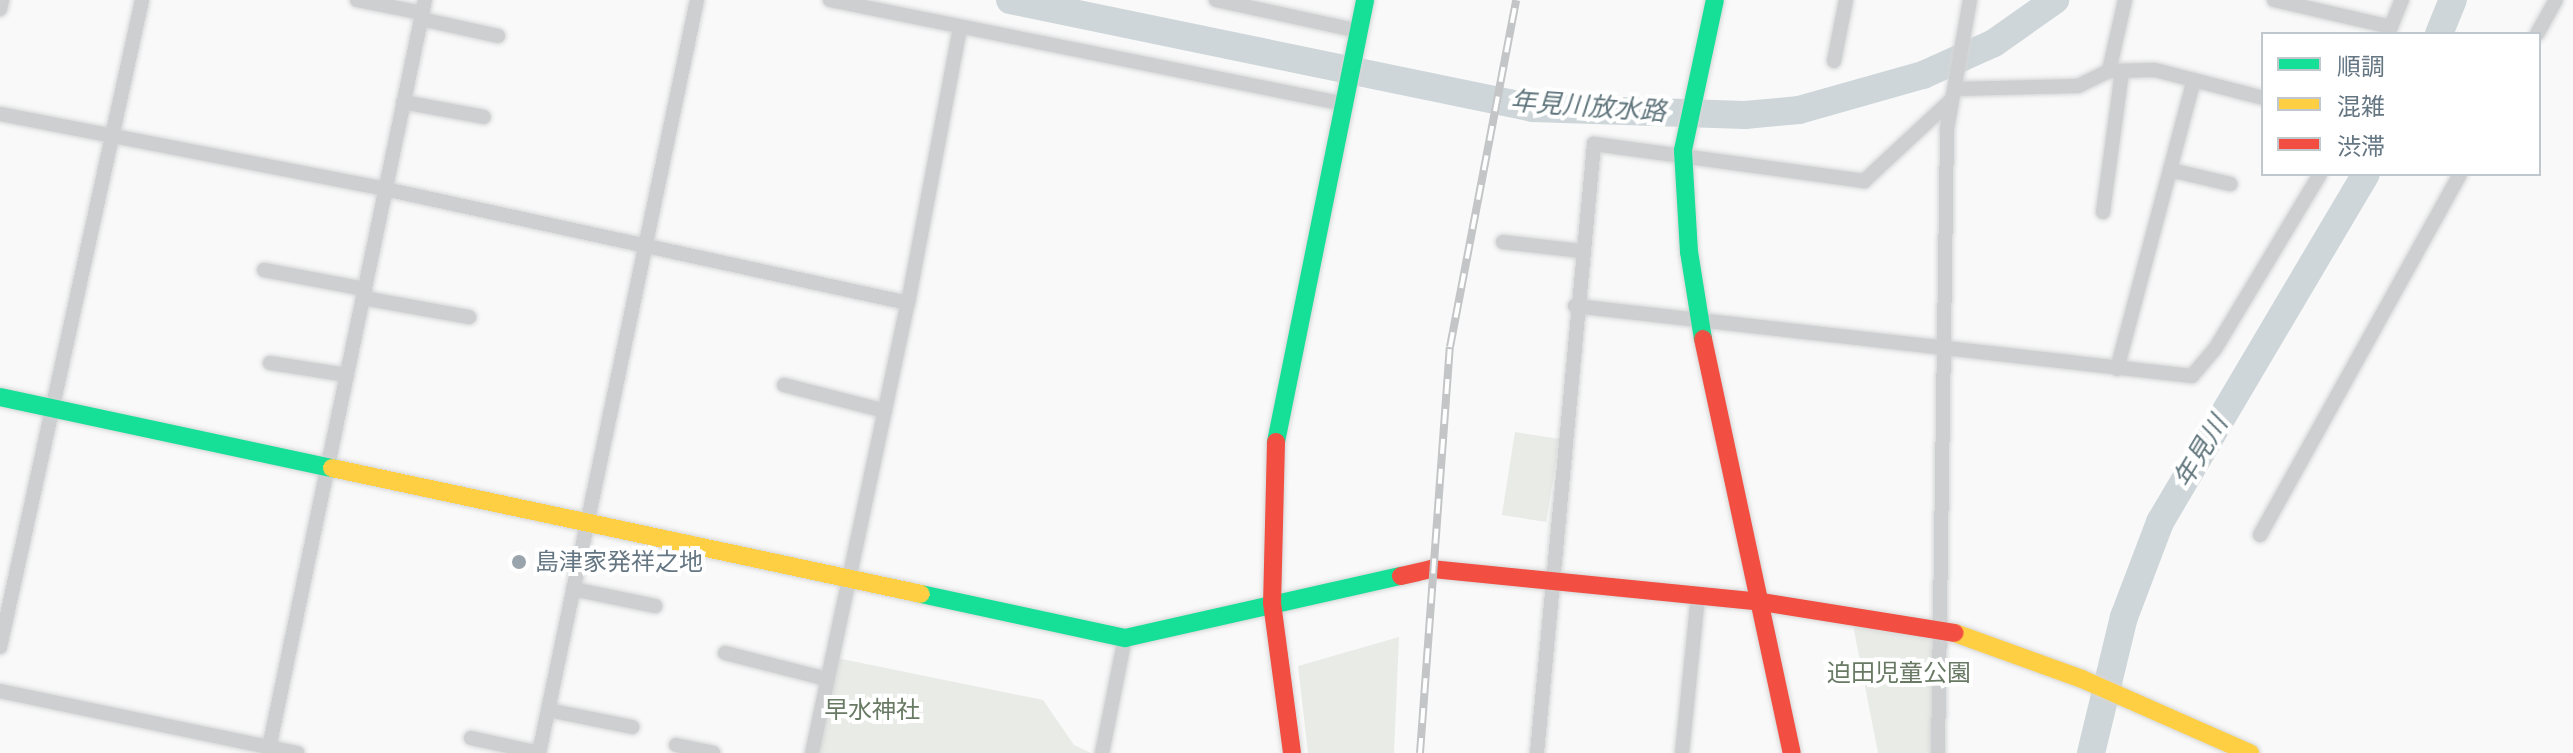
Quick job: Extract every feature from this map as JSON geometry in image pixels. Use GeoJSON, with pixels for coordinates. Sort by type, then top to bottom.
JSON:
{"type":"FeatureCollection","features":[{"type":"Feature","properties":{"kind":"street"},"geometry":{"type":"LineString","coordinates":[[0,9],[2,0]]}},
{"type":"Feature","properties":{"kind":"street"},"geometry":{"type":"LineString","coordinates":[[0,647],[142,0]]}},
{"type":"Feature","properties":{"kind":"street"},"geometry":{"type":"LineString","coordinates":[[357,0],[423,11],[498,36]]}},
{"type":"Feature","properties":{"kind":"street"},"geometry":{"type":"LineString","coordinates":[[471,738],[539,753],[697,0]]}},
{"type":"Feature","properties":{"kind":"street"},"geometry":{"type":"LineString","coordinates":[[830,0],[1345,104]]}},
{"type":"Feature","properties":{"kind":"street"},"geometry":{"type":"LineString","coordinates":[[1216,0],[1240,3],[1358,37]]}},
{"type":"Feature","properties":{"kind":"street"},"geometry":{"type":"LineString","coordinates":[[1292,753],[1272,603],[1271,481],[1278,423],[1365,0]]}},
{"type":"Feature","properties":{"kind":"street"},"geometry":{"type":"LineString","coordinates":[[1715,0],[1683,154],[1699,321],[1762,602],[1792,753]]}},
{"type":"Feature","properties":{"kind":"street"},"geometry":{"type":"LineString","coordinates":[[1834,61],[1846,0]]}},
{"type":"Feature","properties":{"kind":"street"},"geometry":{"type":"LineString","coordinates":[[2103,212],[2115,71],[2125,0]]}},
{"type":"Feature","properties":{"kind":"street"},"geometry":{"type":"LineString","coordinates":[[2274,0],[2390,30],[2402,0]]}},
{"type":"Feature","properties":{"kind":"street"},"geometry":{"type":"LineString","coordinates":[[2538,32],[2556,0]]}},
{"type":"Feature","properties":{"kind":"street"},"geometry":{"type":"LineString","coordinates":[[1938,753],[1952,95],[1970,2]]}},
{"type":"Feature","properties":{"kind":"street"},"geometry":{"type":"LineString","coordinates":[[269,750],[423,11]]}},
{"type":"Feature","properties":{"kind":"street"},"geometry":{"type":"LineString","coordinates":[[812,753],[908,303],[960,28]]}},
{"type":"Feature","properties":{"kind":"street"},"geometry":{"type":"LineString","coordinates":[[1537,753],[1575,306],[1594,144],[1864,181],[1952,95],[2078,86],[2115,71],[2155,70],[2261,97]]}},
{"type":"Feature","properties":{"kind":"street"},"geometry":{"type":"LineString","coordinates":[[2117,369],[2194,80]]}},
{"type":"Feature","properties":{"kind":"street"},"geometry":{"type":"LineString","coordinates":[[403,102],[484,117]]}},
{"type":"Feature","properties":{"kind":"street"},"geometry":{"type":"LineString","coordinates":[[0,114],[385,189],[908,303]]}},
{"type":"Feature","properties":{"kind":"street"},"geometry":{"type":"LineString","coordinates":[[2170,170],[2230,184]]}},
{"type":"Feature","properties":{"kind":"street"},"geometry":{"type":"LineString","coordinates":[[1575,306],[2185,377],[2200,371],[2319,176]]}},
{"type":"Feature","properties":{"kind":"street"},"geometry":{"type":"LineString","coordinates":[[2260,535],[2459,176]]}},
{"type":"Feature","properties":{"kind":"street"},"geometry":{"type":"LineString","coordinates":[[1503,242],[1581,251]]}},
{"type":"Feature","properties":{"kind":"street"},"geometry":{"type":"LineString","coordinates":[[264,270],[469,317]]}},
{"type":"Feature","properties":{"kind":"street"},"geometry":{"type":"LineString","coordinates":[[270,363],[347,375]]}},
{"type":"Feature","properties":{"kind":"street"},"geometry":{"type":"LineString","coordinates":[[784,385],[885,411]]}},
{"type":"Feature","properties":{"kind":"street"},"geometry":{"type":"LineString","coordinates":[[0,397],[1125,638],[1432,569],[1762,602],[1939,627],[2082,679],[2250,753]]}},
{"type":"Feature","properties":{"kind":"street"},"geometry":{"type":"LineString","coordinates":[[573,589],[655,606]]}},
{"type":"Feature","properties":{"kind":"street"},"geometry":{"type":"LineString","coordinates":[[1682,753],[1698,596]]}},
{"type":"Feature","properties":{"kind":"street"},"geometry":{"type":"LineString","coordinates":[[1102,753],[1125,638]]}},
{"type":"Feature","properties":{"kind":"street"},"geometry":{"type":"LineString","coordinates":[[725,653],[827,679]]}},
{"type":"Feature","properties":{"kind":"street"},"geometry":{"type":"LineString","coordinates":[[0,691],[269,750],[298,753]]}},
{"type":"Feature","properties":{"kind":"street"},"geometry":{"type":"LineString","coordinates":[[548,710],[632,727]]}},
{"type":"Feature","properties":{"kind":"street"},"geometry":{"type":"LineString","coordinates":[[676,745],[713,753]]}},
{"type":"Feature","properties":{"kind":"green space"},"geometry":{"type":"Polygon","coordinates":[[[1515,432],[1559,439],[1546,522],[1502,515],[1515,432]]]}},
{"type":"Feature","properties":{"kind":"green space","name":"迫田児童公園"},"geometry":{"type":"Polygon","coordinates":[[[1852,620],[1933,637],[1933,753],[1878,753],[1852,620]]]}},
{"type":"Feature","properties":{"kind":"green space"},"geometry":{"type":"Polygon","coordinates":[[[1399,637],[1394,753],[1308,753],[1298,666],[1399,637]]]}},
{"type":"Feature","properties":{"kind":"green space","name":"早水神社"},"geometry":{"type":"Polygon","coordinates":[[[837,658],[1043,700],[1074,745],[1091,753],[816,753],[837,658]]]}},
{"type":"Feature","properties":{"kind":"waterway","name":"年見川放水路"},"geometry":{"type":"LineString","coordinates":[[1010,0],[1533,108],[1745,115],[1799,110],[1923,75],[1994,43],[2055,0]]}},
{"type":"Feature","properties":{"kind":"waterway","name":"年見川"},"geometry":{"type":"LineString","coordinates":[[2440,32],[2453,0]]}},
{"type":"Feature","properties":{"kind":"waterway","name":"年見川"},"geometry":{"type":"LineString","coordinates":[[2091,753],[2124,617],[2160,522],[2365,176]]}},
{"type":"Feature","properties":{"kind":"railway"},"geometry":{"type":"LineString","coordinates":[[1420,753],[1450,347],[1516,0]]}},
{"type":"Feature","properties":{"kind":"traffic: fast"},"geometry":{"type":"LineString","coordinates":[[1276,442],[1365,0]]}},
{"type":"Feature","properties":{"kind":"traffic: fast"},"geometry":{"type":"LineString","coordinates":[[1703,339],[1689,252],[1683,150],[1715,0]]}},
{"type":"Feature","properties":{"kind":"traffic: fast"},"geometry":{"type":"LineString","coordinates":[[0,397],[332,468]]}},
{"type":"Feature","properties":{"kind":"traffic: fast"},"geometry":{"type":"LineString","coordinates":[[921,594],[1125,638],[1401,576]]}},
{"type":"Feature","properties":{"kind":"traffic: slow"},"geometry":{"type":"LineString","coordinates":[[332,468],[921,594]]}},
{"type":"Feature","properties":{"kind":"traffic: slow"},"geometry":{"type":"LineString","coordinates":[[1955,633],[2082,679],[2250,753]]}},
{"type":"Feature","properties":{"kind":"traffic: jam"},"geometry":{"type":"LineString","coordinates":[[1703,339],[1792,753]]}},
{"type":"Feature","properties":{"kind":"traffic: jam"},"geometry":{"type":"LineString","coordinates":[[1276,442],[1272,603],[1292,753]]}},
{"type":"Feature","properties":{"kind":"traffic: jam"},"geometry":{"type":"LineString","coordinates":[[1401,576],[1432,569],[1762,602],[1955,633]]}},
{"type":"Feature","properties":{"kind":"place","name":"島津家発祥之地"},"geometry":{"type":"Point","coordinates":[519,562]}}]}
